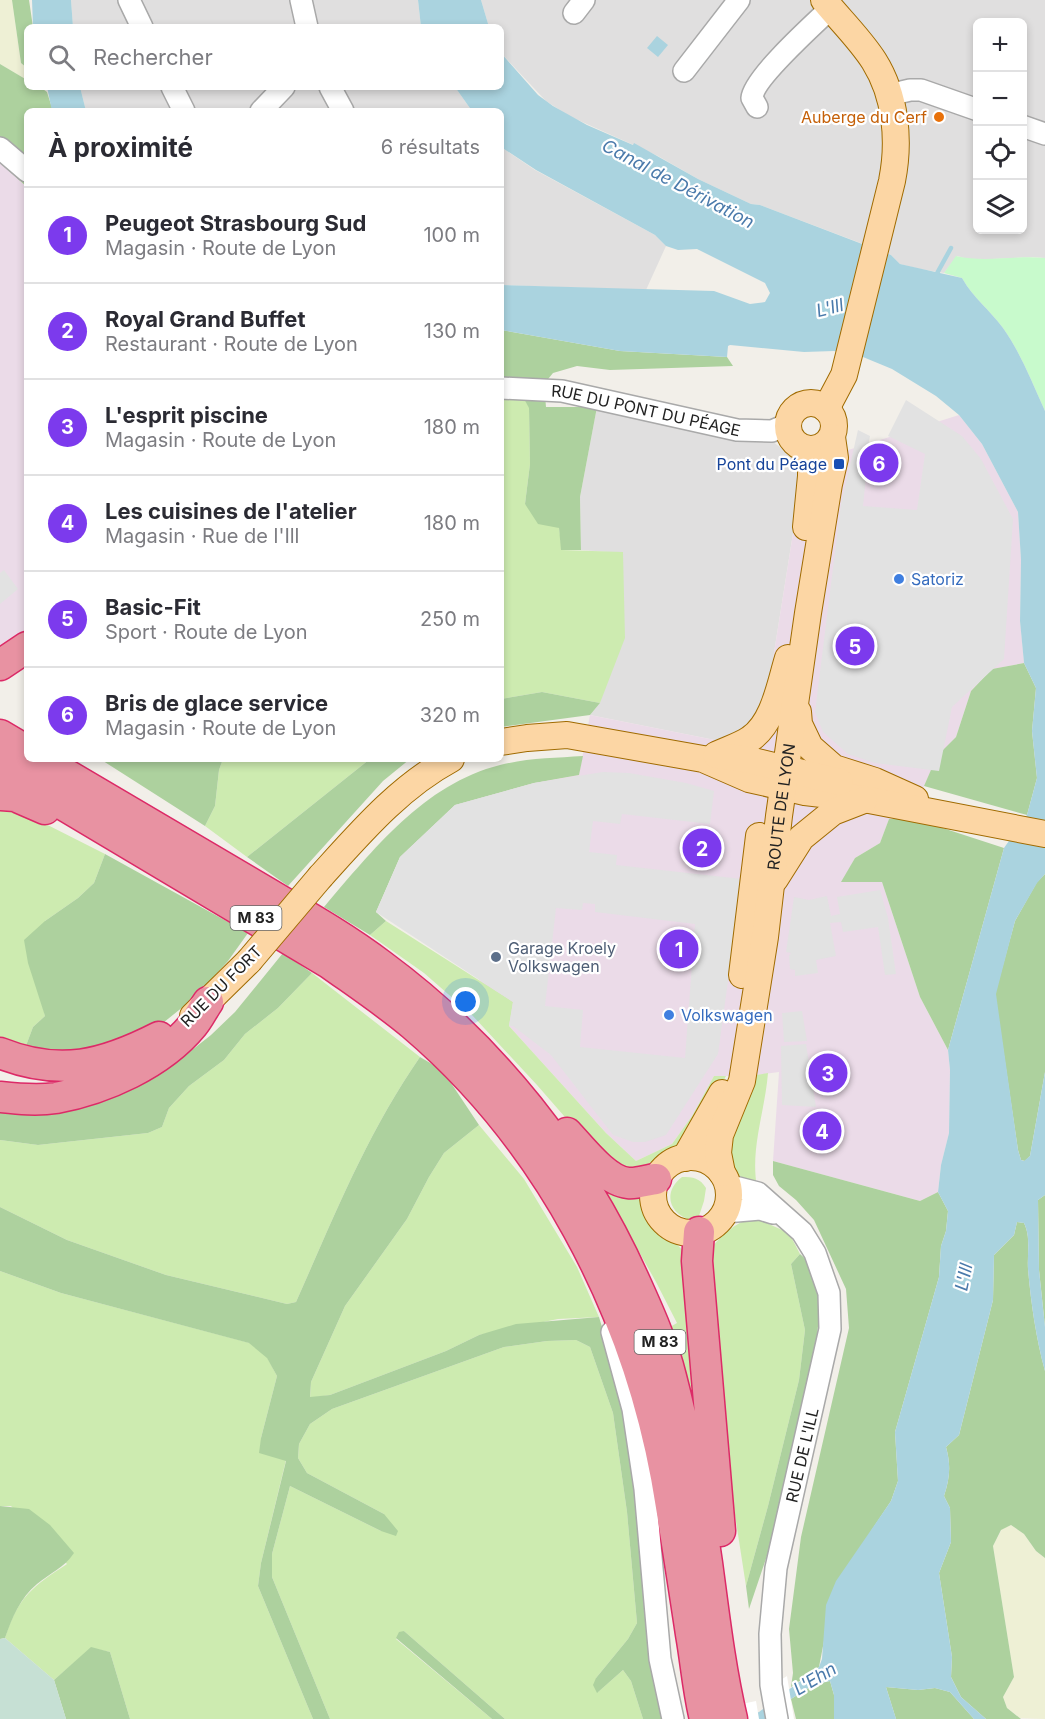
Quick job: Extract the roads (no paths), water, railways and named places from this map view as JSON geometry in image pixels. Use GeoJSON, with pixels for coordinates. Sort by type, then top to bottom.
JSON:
{"type":"FeatureCollection","features":[{"type":"Feature","properties":{"kind":"highway"},"geometry":{"type":"LineString","coordinates":[[0,664],[24,649]]}},
{"type":"Feature","properties":{"kind":"highway"},"geometry":{"type":"LineString","coordinates":[[0,735],[24,749]]}},
{"type":"Feature","properties":{"kind":"highway","name":"M 83"},"geometry":{"type":"LineString","coordinates":[[45,762],[332,932],[380,964],[424,998],[464,1034],[518,1095],[569,1160],[613,1234],[652,1319],[671,1374],[691,1465],[715,1622],[717,1714]]}},
{"type":"Feature","properties":{"kind":"highway","name":"M 83"},"geometry":{"type":"LineString","coordinates":[[0,767],[329,963],[413,1025],[462,1072],[495,1109],[544,1174],[580,1233],[614,1302],[646,1389],[717,1714]]}},
{"type":"Feature","properties":{"kind":"highway"},"geometry":{"type":"LineString","coordinates":[[0,795],[15,796],[50,811],[70,808]]}},
{"type":"Feature","properties":{"kind":"highway"},"geometry":{"type":"LineString","coordinates":[[0,1097],[30,1100],[55,1098],[113,1082],[133,1072],[175,1043],[193,1025],[208,1002]]}},
{"type":"Feature","properties":{"kind":"highway"},"geometry":{"type":"LineString","coordinates":[[0,1053],[19,1061],[51,1066],[88,1064],[128,1051],[183,1024]]}},
{"type":"Feature","properties":{"kind":"highway"},"geometry":{"type":"LineString","coordinates":[[518,1095],[547,1110],[585,1152],[610,1175],[628,1183],[656,1179]]}},
{"type":"Feature","properties":{"kind":"highway"},"geometry":{"type":"LineString","coordinates":[[699,1233],[697,1261],[724,1590],[715,1622]]}},
{"type":"Feature","properties":{"kind":"main road"},"geometry":{"type":"LineString","coordinates":[[826,409],[844,375],[895,164],[895,130],[889,95],[874,61],[827,4]]}},
{"type":"Feature","properties":{"kind":"main road"},"geometry":{"type":"LineString","coordinates":[[813,403],[826,409],[834,425],[821,443],[797,444],[789,431],[788,424],[794,411],[813,403]]}},
{"type":"Feature","properties":{"kind":"main road","name":"ROUTE DE LYON"},"geometry":{"type":"LineString","coordinates":[[685,1158],[727,1083],[733,1062],[768,774],[788,658],[811,476],[821,443]]}},
{"type":"Feature","properties":{"kind":"main road","name":"ROUTE DE LYON"},"geometry":{"type":"LineString","coordinates":[[724,1179],[718,1153],[720,1135],[742,1081],[771,887],[768,774],[796,704],[815,568],[835,458],[821,443]]}},
{"type":"Feature","properties":{"kind":"main road"},"geometry":{"type":"LineString","coordinates":[[709,757],[751,739],[765,723],[788,658]]}},
{"type":"Feature","properties":{"kind":"main road"},"geometry":{"type":"LineString","coordinates":[[796,704],[799,724],[810,747],[834,768],[875,781],[918,800]]}},
{"type":"Feature","properties":{"kind":"main road"},"geometry":{"type":"LineString","coordinates":[[504,742],[567,735],[709,757],[768,774],[918,800],[993,822]]}},
{"type":"Feature","properties":{"kind":"main road","name":"RUE DU FORT"},"geometry":{"type":"LineString","coordinates":[[0,1066],[44,1078],[73,1078],[115,1067],[146,1052],[183,1024],[249,962],[321,876],[392,802],[433,768],[445,762]]}},
{"type":"Feature","properties":{"kind":"main road"},"geometry":{"type":"LineString","coordinates":[[768,774],[805,792],[864,799],[993,822],[1045,834]]}},
{"type":"Feature","properties":{"kind":"main road"},"geometry":{"type":"LineString","coordinates":[[771,887],[801,838],[833,812],[864,799]]}},
{"type":"Feature","properties":{"kind":"main road"},"geometry":{"type":"LineString","coordinates":[[685,1158],[704,1160],[712,1164],[724,1179],[729,1194],[725,1212],[710,1228],[699,1233],[681,1232],[665,1224],[658,1215],[653,1203],[656,1179],[663,1169],[673,1162],[685,1158]]}},
{"type":"Feature","properties":{"kind":"street"},"geometry":{"type":"LineString","coordinates":[[129,0],[141,24]]}},
{"type":"Feature","properties":{"kind":"street"},"geometry":{"type":"LineString","coordinates":[[301,0],[306,24]]}},
{"type":"Feature","properties":{"kind":"street"},"geometry":{"type":"LineString","coordinates":[[684,71],[739,0]]}},
{"type":"Feature","properties":{"kind":"street"},"geometry":{"type":"LineString","coordinates":[[757,107],[752,98],[754,90],[827,4]]}},
{"type":"Feature","properties":{"kind":"street"},"geometry":{"type":"LineString","coordinates":[[174,90],[182,108]]}},
{"type":"Feature","properties":{"kind":"street"},"geometry":{"type":"LineString","coordinates":[[264,108],[281,90]]}},
{"type":"Feature","properties":{"kind":"street"},"geometry":{"type":"LineString","coordinates":[[332,90],[341,108]]}},
{"type":"Feature","properties":{"kind":"street"},"geometry":{"type":"LineString","coordinates":[[889,95],[921,90],[973,108]]}},
{"type":"Feature","properties":{"kind":"street"},"geometry":{"type":"LineString","coordinates":[[1027,127],[1045,134]]}},
{"type":"Feature","properties":{"kind":"street"},"geometry":{"type":"LineString","coordinates":[[0,148],[24,168]]}},
{"type":"Feature","properties":{"kind":"street","name":"RUE DU PONT DU PÉAGE"},"geometry":{"type":"LineString","coordinates":[[504,388],[562,391],[737,430],[772,431],[788,424]]}},
{"type":"Feature","properties":{"kind":"street","name":"RUE DE L'ILL"},"geometry":{"type":"LineString","coordinates":[[724,1179],[758,1193],[801,1233],[815,1253],[829,1293],[830,1329],[776,1568],[770,1634],[771,1685],[777,1719]]}},
{"type":"Feature","properties":{"kind":"street"},"geometry":{"type":"LineString","coordinates":[[725,1212],[760,1209],[774,1213],[775,1209]]}},
{"type":"Feature","properties":{"kind":"street"},"geometry":{"type":"LineString","coordinates":[[614,1302],[610,1328],[633,1409],[645,1490],[660,1659],[673,1719]]}},
{"type":"Feature","properties":{"kind":"water"},"geometry":{"type":"Polygon","coordinates":[[[32,0],[71,0],[73,24],[33,24],[32,0]]]}},
{"type":"Feature","properties":{"kind":"water"},"geometry":{"type":"Polygon","coordinates":[[[418,0],[481,0],[488,24],[421,24],[418,0]]]}},
{"type":"Feature","properties":{"kind":"water"},"geometry":{"type":"Polygon","coordinates":[[[657,36],[668,45],[658,57],[647,48],[657,36]]]}},
{"type":"Feature","properties":{"kind":"water"},"geometry":{"type":"Polygon","coordinates":[[[504,56],[538,95],[553,106],[587,125],[633,145],[634,143],[698,179],[751,204],[760,205],[891,255],[900,264],[962,278],[998,321],[1009,338],[1026,368],[1045,411],[1045,874],[1037,883],[1015,921],[996,994],[1018,1150],[1021,1160],[1024,1161],[1030,1156],[1045,1072],[1045,1195],[1038,1200],[1039,1270],[1045,1327],[1045,1371],[1036,1333],[1031,1295],[1027,1234],[1024,1223],[1017,1222],[1014,1235],[994,1255],[993,1300],[959,1435],[946,1447],[949,1471],[944,1496],[950,1508],[951,1542],[939,1573],[952,1657],[951,1677],[961,1697],[986,1719],[974,1719],[950,1692],[935,1688],[918,1690],[886,1687],[896,1719],[834,1719],[834,1695],[830,1681],[813,1685],[766,1719],[739,1719],[759,1712],[819,1667],[822,1659],[826,1605],[836,1581],[891,1501],[898,1481],[895,1432],[939,1277],[941,1246],[946,1231],[948,1211],[938,1192],[941,1165],[949,1133],[948,1050],[1004,848],[1027,815],[1037,778],[1032,731],[1036,688],[1024,663],[1020,621],[1021,560],[1018,512],[982,444],[959,415],[936,396],[892,369],[863,357],[834,351],[804,352],[730,345],[727,357],[620,351],[504,331],[504,285],[714,291],[750,304],[765,302],[770,293],[765,283],[697,249],[678,250],[666,246],[655,235],[536,170],[504,149],[504,108],[470,108],[457,90],[504,90],[504,56]]]}},
{"type":"Feature","properties":{"kind":"water"},"geometry":{"type":"Polygon","coordinates":[[[48,90],[81,90],[85,108],[51,108],[48,90]]]}},
{"type":"Feature","properties":{"kind":"waterway"},"geometry":{"type":"LineString","coordinates":[[935,277],[951,248]]}},
{"type":"Feature","properties":{"kind":"place","name":"Auberge du Cerf"},"geometry":{"type":"Point","coordinates":[939,117]}},
{"type":"Feature","properties":{"kind":"place","name":"Bris de glace service"},"geometry":{"type":"Point","coordinates":[879,463]}},
{"type":"Feature","properties":{"kind":"place","name":"Pont du Péage"},"geometry":{"type":"Point","coordinates":[839,464]}},
{"type":"Feature","properties":{"kind":"place","name":"Satoriz"},"geometry":{"type":"Point","coordinates":[899,579]}},
{"type":"Feature","properties":{"kind":"place","name":"Basic-Fit"},"geometry":{"type":"Point","coordinates":[855,646]}},
{"type":"Feature","properties":{"kind":"place","name":"Royal Grand Buffet"},"geometry":{"type":"Point","coordinates":[702,848]}},
{"type":"Feature","properties":{"kind":"place","name":"Peugeot Strasbourg Sud"},"geometry":{"type":"Point","coordinates":[679,949]}},
{"type":"Feature","properties":{"kind":"place","name":"Garage Kroely Volkswagen"},"geometry":{"type":"Point","coordinates":[496,957]}},
{"type":"Feature","properties":{"kind":"place","name":"Volkswagen"},"geometry":{"type":"Point","coordinates":[669,1015]}},
{"type":"Feature","properties":{"kind":"place","name":"L'esprit piscine"},"geometry":{"type":"Point","coordinates":[828,1073]}},
{"type":"Feature","properties":{"kind":"place","name":"Les cuisines de l'atelier"},"geometry":{"type":"Point","coordinates":[822,1131]}},
{"type":"Feature","properties":{"kind":"water label","name":"Canal de Dérivation"},"geometry":{"type":"Point","coordinates":[678,184]}},
{"type":"Feature","properties":{"kind":"water label","name":"L'Ill"},"geometry":{"type":"Point","coordinates":[830,308]}},
{"type":"Feature","properties":{"kind":"water label","name":"L'Ill"},"geometry":{"type":"Point","coordinates":[964,1277]}},
{"type":"Feature","properties":{"kind":"water label","name":"L'Ehn"},"geometry":{"type":"Point","coordinates":[815,1679]}}]}
